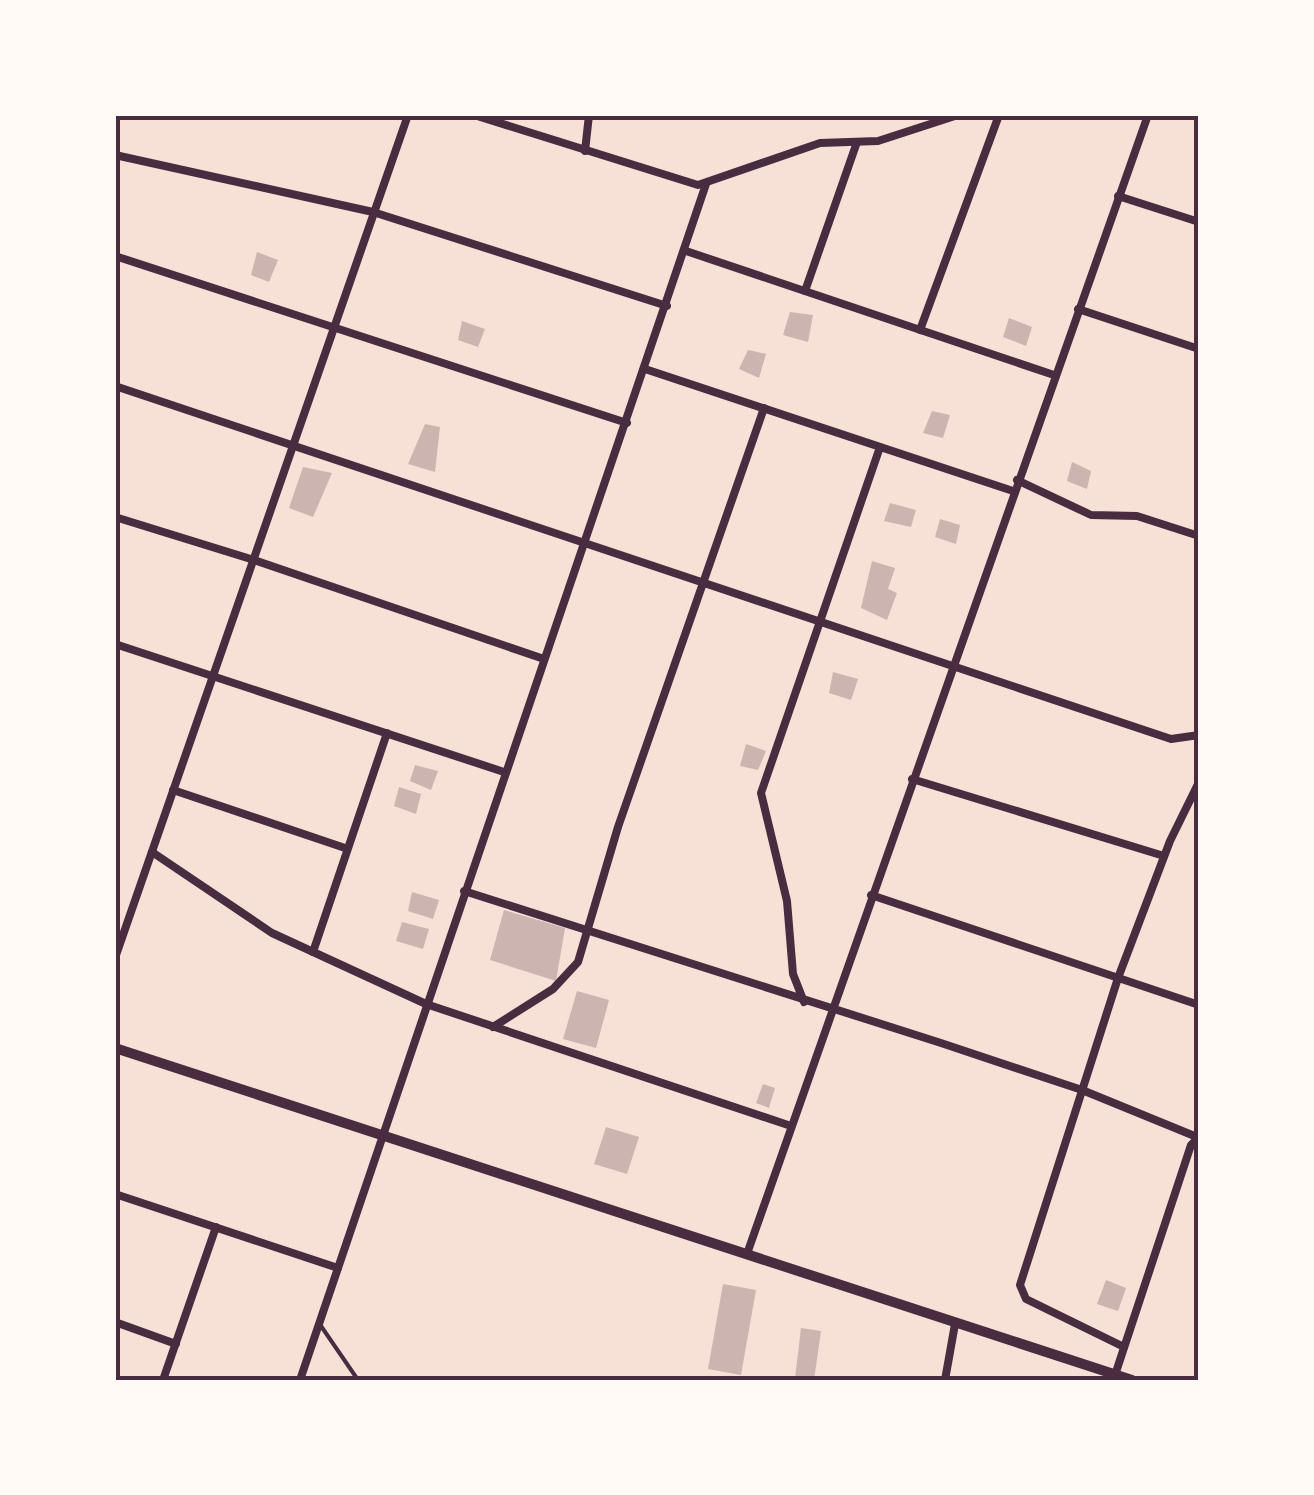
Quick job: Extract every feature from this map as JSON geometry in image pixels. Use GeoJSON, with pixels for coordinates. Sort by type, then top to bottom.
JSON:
{"type":"FeatureCollection","features":[{"type":"Feature","properties":{"kind":"main road"},"geometry":{"type":"LineString","coordinates":[[115,1048],[748,1251],[955,1324],[1132,1380]]}},
{"type":"Feature","properties":{"kind":"street"},"geometry":{"type":"LineString","coordinates":[[115,958],[408,115]]}},
{"type":"Feature","properties":{"kind":"street"},"geometry":{"type":"LineString","coordinates":[[474,115],[689,185],[706,184],[820,143],[899,137],[958,115]]}},
{"type":"Feature","properties":{"kind":"street"},"geometry":{"type":"LineString","coordinates":[[585,151],[589,115]]}},
{"type":"Feature","properties":{"kind":"street"},"geometry":{"type":"LineString","coordinates":[[920,330],[999,115]]}},
{"type":"Feature","properties":{"kind":"street"},"geometry":{"type":"LineString","coordinates":[[748,1251],[1148,115],[1096,115]]}},
{"type":"Feature","properties":{"kind":"street"},"geometry":{"type":"LineString","coordinates":[[804,291],[857,142]]}},
{"type":"Feature","properties":{"kind":"street"},"geometry":{"type":"LineString","coordinates":[[115,155],[373,212],[667,306]]}},
{"type":"Feature","properties":{"kind":"street"},"geometry":{"type":"LineString","coordinates":[[300,1380],[706,184]]}},
{"type":"Feature","properties":{"kind":"street"},"geometry":{"type":"LineString","coordinates":[[1118,196],[1199,222]]}},
{"type":"Feature","properties":{"kind":"street"},"geometry":{"type":"LineString","coordinates":[[686,251],[1054,375]]}},
{"type":"Feature","properties":{"kind":"street"},"geometry":{"type":"LineString","coordinates":[[115,256],[626,423]]}},
{"type":"Feature","properties":{"kind":"street"},"geometry":{"type":"LineString","coordinates":[[1078,309],[1199,349]]}},
{"type":"Feature","properties":{"kind":"street"},"geometry":{"type":"LineString","coordinates":[[645,369],[1013,492]]}},
{"type":"Feature","properties":{"kind":"street"},"geometry":{"type":"LineString","coordinates":[[115,386],[586,540],[1171,739],[1199,735]]}},
{"type":"Feature","properties":{"kind":"street"},"geometry":{"type":"LineString","coordinates":[[493,1027],[561,983],[578,962],[618,827],[764,408]]}},
{"type":"Feature","properties":{"kind":"street"},"geometry":{"type":"LineString","coordinates":[[804,1002],[792,974],[787,901],[760,802],[880,447]]}},
{"type":"Feature","properties":{"kind":"street"},"geometry":{"type":"LineString","coordinates":[[1017,480],[1091,515],[1137,516],[1199,536]]}},
{"type":"Feature","properties":{"kind":"street"},"geometry":{"type":"LineString","coordinates":[[115,517],[544,659]]}},
{"type":"Feature","properties":{"kind":"street"},"geometry":{"type":"LineString","coordinates":[[115,644],[504,772]]}},
{"type":"Feature","properties":{"kind":"street"},"geometry":{"type":"LineString","coordinates":[[312,952],[387,733]]}},
{"type":"Feature","properties":{"kind":"street"},"geometry":{"type":"LineString","coordinates":[[912,779],[1164,856]]}},
{"type":"Feature","properties":{"kind":"street"},"geometry":{"type":"LineString","coordinates":[[1124,1347],[1026,1299],[1020,1285],[1118,978],[1164,856],[1199,782]]}},
{"type":"Feature","properties":{"kind":"street"},"geometry":{"type":"LineString","coordinates":[[173,790],[345,848]]}},
{"type":"Feature","properties":{"kind":"street"},"geometry":{"type":"LineString","coordinates":[[152,852],[262,927],[426,1004],[791,1126]]}},
{"type":"Feature","properties":{"kind":"street"},"geometry":{"type":"LineString","coordinates":[[464,891],[1082,1090],[1198,1137],[1114,1375]]}},
{"type":"Feature","properties":{"kind":"street"},"geometry":{"type":"LineString","coordinates":[[871,896],[1199,1005]]}},
{"type":"Feature","properties":{"kind":"street"},"geometry":{"type":"LineString","coordinates":[[115,1194],[338,1268]]}},
{"type":"Feature","properties":{"kind":"street"},"geometry":{"type":"LineString","coordinates":[[163,1380],[216,1228]]}},
{"type":"Feature","properties":{"kind":"street"},"geometry":{"type":"LineString","coordinates":[[115,1322],[176,1344]]}},
{"type":"Feature","properties":{"kind":"street"},"geometry":{"type":"LineString","coordinates":[[945,1380],[955,1324]]}},
{"type":"Feature","properties":{"kind":"lane"},"geometry":{"type":"LineString","coordinates":[[319,1323],[358,1380]]}},
{"type":"Feature","properties":{"kind":"building"},"geometry":{"type":"Polygon","coordinates":[[[257,252],[278,260],[269,282],[251,275],[257,252]]]}},
{"type":"Feature","properties":{"kind":"building"},"geometry":{"type":"Polygon","coordinates":[[[790,312],[813,315],[808,342],[783,335],[790,312]]]}},
{"type":"Feature","properties":{"kind":"building"},"geometry":{"type":"Polygon","coordinates":[[[1009,318],[1032,327],[1026,346],[1003,337],[1009,318]]]}},
{"type":"Feature","properties":{"kind":"building"},"geometry":{"type":"Polygon","coordinates":[[[462,321],[485,329],[478,347],[458,340],[462,321]]]}},
{"type":"Feature","properties":{"kind":"building"},"geometry":{"type":"Polygon","coordinates":[[[748,350],[766,354],[759,378],[739,369],[748,350]]]}},
{"type":"Feature","properties":{"kind":"building"},"geometry":{"type":"Polygon","coordinates":[[[932,411],[950,415],[943,438],[923,433],[932,411]]]}},
{"type":"Feature","properties":{"kind":"building"},"geometry":{"type":"Polygon","coordinates":[[[425,424],[440,427],[435,472],[408,464],[425,424]]]}},
{"type":"Feature","properties":{"kind":"building"},"geometry":{"type":"Polygon","coordinates":[[[1072,462],[1091,471],[1087,489],[1067,481],[1072,462]]]}},
{"type":"Feature","properties":{"kind":"building"},"geometry":{"type":"Polygon","coordinates":[[[303,467],[332,473],[313,517],[289,508],[303,467]]]}},
{"type":"Feature","properties":{"kind":"building"},"geometry":{"type":"Polygon","coordinates":[[[890,503],[916,510],[911,527],[884,521],[890,503]]]}},
{"type":"Feature","properties":{"kind":"building"},"geometry":{"type":"Polygon","coordinates":[[[940,519],[960,525],[956,544],[935,537],[940,519]]]}},
{"type":"Feature","properties":{"kind":"building"},"geometry":{"type":"Polygon","coordinates":[[[872,561],[895,568],[888,589],[897,593],[887,620],[861,608],[872,561]]]}},
{"type":"Feature","properties":{"kind":"building"},"geometry":{"type":"Polygon","coordinates":[[[833,672],[858,679],[851,700],[829,693],[833,672]]]}},
{"type":"Feature","properties":{"kind":"building"},"geometry":{"type":"Polygon","coordinates":[[[746,744],[766,751],[758,770],[740,766],[746,744]]]}},
{"type":"Feature","properties":{"kind":"building"},"geometry":{"type":"Polygon","coordinates":[[[415,765],[438,771],[431,790],[410,781],[415,765]]]}},
{"type":"Feature","properties":{"kind":"building"},"geometry":{"type":"Polygon","coordinates":[[[399,787],[421,794],[416,814],[394,806],[399,787]]]}},
{"type":"Feature","properties":{"kind":"building"},"geometry":{"type":"Polygon","coordinates":[[[412,892],[439,900],[433,919],[408,911],[412,892]]]}},
{"type":"Feature","properties":{"kind":"building"},"geometry":{"type":"Polygon","coordinates":[[[504,910],[565,928],[556,981],[490,960],[504,910]]]}},
{"type":"Feature","properties":{"kind":"building"},"geometry":{"type":"Polygon","coordinates":[[[402,922],[429,929],[423,949],[396,941],[402,922]]]}},
{"type":"Feature","properties":{"kind":"building"},"geometry":{"type":"Polygon","coordinates":[[[577,991],[609,1000],[596,1048],[563,1039],[577,991]]]}},
{"type":"Feature","properties":{"kind":"building"},"geometry":{"type":"Polygon","coordinates":[[[763,1084],[775,1088],[769,1108],[756,1103],[763,1084]]]}},
{"type":"Feature","properties":{"kind":"building"},"geometry":{"type":"Polygon","coordinates":[[[606,1127],[639,1137],[627,1174],[594,1164],[606,1127]]]}},
{"type":"Feature","properties":{"kind":"building"},"geometry":{"type":"Polygon","coordinates":[[[1106,1280],[1126,1288],[1118,1311],[1097,1304],[1106,1280]]]}},
{"type":"Feature","properties":{"kind":"building"},"geometry":{"type":"Polygon","coordinates":[[[723,1284],[756,1290],[741,1375],[708,1369],[723,1284]]]}},
{"type":"Feature","properties":{"kind":"building"},"geometry":{"type":"Polygon","coordinates":[[[801,1328],[821,1331],[814,1380],[795,1378],[801,1328]]]}}]}
